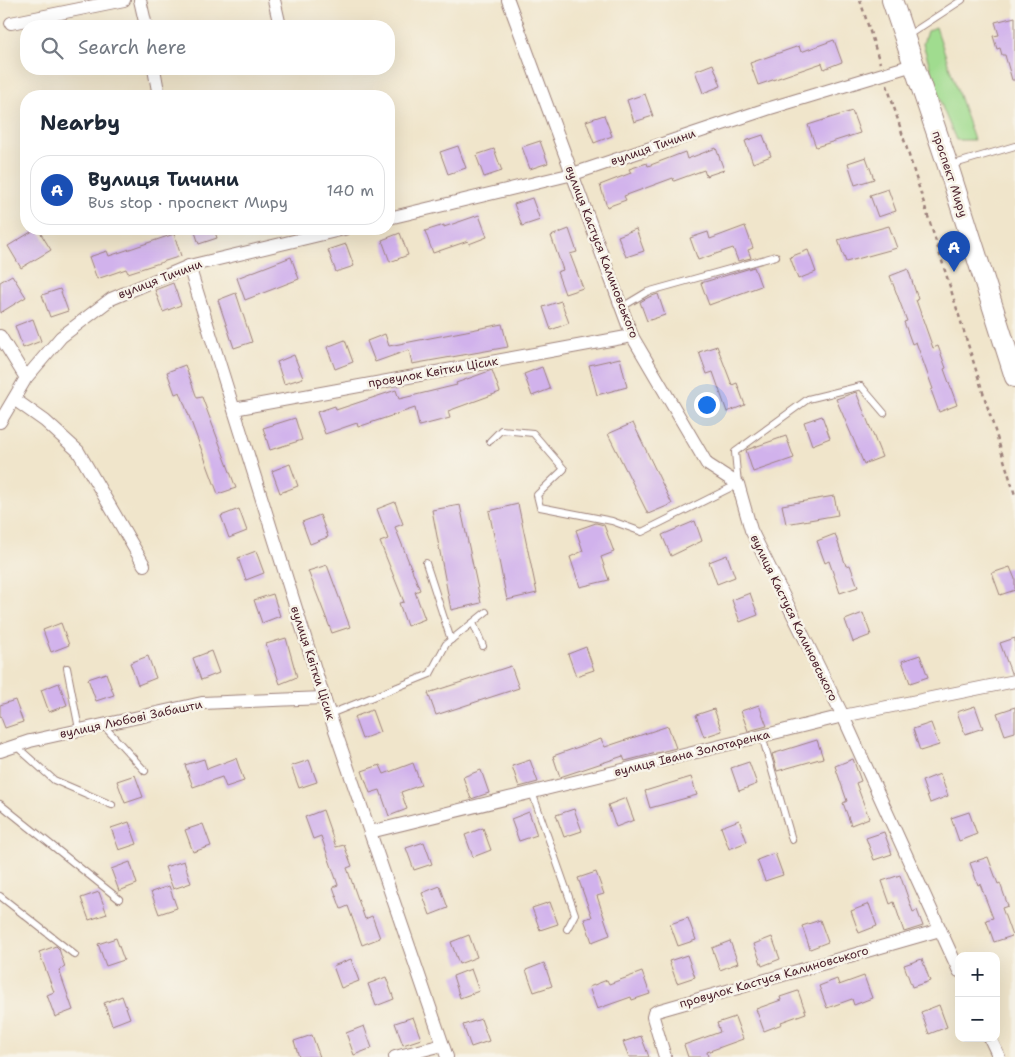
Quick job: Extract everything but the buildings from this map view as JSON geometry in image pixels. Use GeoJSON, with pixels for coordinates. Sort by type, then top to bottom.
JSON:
{"type":"FeatureCollection","features":[{"type":"Feature","properties":{"kind":"main road","name":"проспект Миру"},"geometry":{"type":"LineString","coordinates":[[892,0],[948,166],[1015,378]]}},
{"type":"Feature","properties":{"kind":"street"},"geometry":{"type":"LineString","coordinates":[[25,20],[124,0]]}},
{"type":"Feature","properties":{"kind":"street"},"geometry":{"type":"LineString","coordinates":[[140,0],[145,20]]}},
{"type":"Feature","properties":{"kind":"street"},"geometry":{"type":"LineString","coordinates":[[274,0],[279,20]]}},
{"type":"Feature","properties":{"kind":"street","name":"вулиця Кастуся Калиновського"},"geometry":{"type":"LineString","coordinates":[[508,0],[632,336],[707,464],[738,484],[751,530],[843,716],[955,962]]}},
{"type":"Feature","properties":{"kind":"street"},"geometry":{"type":"LineString","coordinates":[[10,23],[20,21]]}},
{"type":"Feature","properties":{"kind":"street","name":"вулиця Тичини"},"geometry":{"type":"LineString","coordinates":[[395,217],[573,174],[767,109],[913,65]]}},
{"type":"Feature","properties":{"kind":"street"},"geometry":{"type":"LineString","coordinates":[[155,75],[158,90]]}},
{"type":"Feature","properties":{"kind":"street","name":"вулиця Тичини"},"geometry":{"type":"LineString","coordinates":[[0,422],[26,378],[61,338],[111,298],[188,266],[319,235]]}},
{"type":"Feature","properties":{"kind":"street","name":"вулиця Квітки Цісик"},"geometry":{"type":"LineString","coordinates":[[188,266],[324,698],[445,1051]]}},
{"type":"Feature","properties":{"kind":"street"},"geometry":{"type":"LineString","coordinates":[[0,336],[26,378]]}},
{"type":"Feature","properties":{"kind":"street","name":"провулок Квітки Цісик"},"geometry":{"type":"LineString","coordinates":[[234,409],[632,336]]}},
{"type":"Feature","properties":{"kind":"street"},"geometry":{"type":"LineString","coordinates":[[14,399],[45,421],[78,451],[144,566]]}},
{"type":"Feature","properties":{"kind":"street","name":"вулиця Івана Золотаренка"},"geometry":{"type":"LineString","coordinates":[[370,832],[843,716],[1015,681]]}},
{"type":"Feature","properties":{"kind":"street","name":"вулиця Любові Забашти"},"geometry":{"type":"LineString","coordinates":[[0,752],[79,729],[202,703],[324,698]]}},
{"type":"Feature","properties":{"kind":"street","name":"провулок Кастуся Калиновського"},"geometry":{"type":"LineString","coordinates":[[665,1057],[653,1017],[657,1011],[940,930]]}},
{"type":"Feature","properties":{"kind":"street"},"geometry":{"type":"LineString","coordinates":[[992,1042],[999,1057]]}},
{"type":"Feature","properties":{"kind":"street"},"geometry":{"type":"LineString","coordinates":[[395,1057],[445,1051]]}},
{"type":"Feature","properties":{"kind":"lane"},"geometry":{"type":"LineString","coordinates":[[904,38],[962,0]]}},
{"type":"Feature","properties":{"kind":"lane"},"geometry":{"type":"LineString","coordinates":[[948,166],[1015,146]]}},
{"type":"Feature","properties":{"kind":"lane"},"geometry":{"type":"LineString","coordinates":[[622,307],[647,292],[776,256]]}},
{"type":"Feature","properties":{"kind":"lane"},"geometry":{"type":"LineString","coordinates":[[490,441],[501,430],[533,433],[564,469],[537,495],[540,507],[612,521],[642,532],[738,484],[735,452],[808,399],[861,386],[884,413]]}},
{"type":"Feature","properties":{"kind":"lane"},"geometry":{"type":"LineString","coordinates":[[426,563],[451,640]]}},
{"type":"Feature","properties":{"kind":"lane"},"geometry":{"type":"LineString","coordinates":[[330,714],[430,674],[446,644],[486,612]]}},
{"type":"Feature","properties":{"kind":"lane"},"geometry":{"type":"LineString","coordinates":[[473,623],[483,646]]}},
{"type":"Feature","properties":{"kind":"lane"},"geometry":{"type":"LineString","coordinates":[[67,668],[79,729]]}},
{"type":"Feature","properties":{"kind":"lane"},"geometry":{"type":"LineString","coordinates":[[102,724],[145,771]]}},
{"type":"Feature","properties":{"kind":"lane"},"geometry":{"type":"LineString","coordinates":[[762,736],[792,840]]}},
{"type":"Feature","properties":{"kind":"lane"},"geometry":{"type":"LineString","coordinates":[[16,746],[54,780],[112,804]]}},
{"type":"Feature","properties":{"kind":"lane"},"geometry":{"type":"LineString","coordinates":[[532,792],[575,914],[567,929]]}},
{"type":"Feature","properties":{"kind":"lane"},"geometry":{"type":"LineString","coordinates":[[0,804],[119,899]]}},
{"type":"Feature","properties":{"kind":"lane"},"geometry":{"type":"LineString","coordinates":[[0,896],[75,955]]}},
{"type":"Feature","properties":{"kind":"path"},"geometry":{"type":"LineString","coordinates":[[860,0],[1015,495]]}},
{"type":"Feature","properties":{"kind":"green space"},"geometry":{"type":"Polygon","coordinates":[[[936,27],[974,140],[956,140],[943,109],[923,44],[927,31],[936,27]]]}},
{"type":"Feature","properties":{"kind":"place","name":"Вулиця Тичини"},"geometry":{"type":"Point","coordinates":[954,272]}}]}
